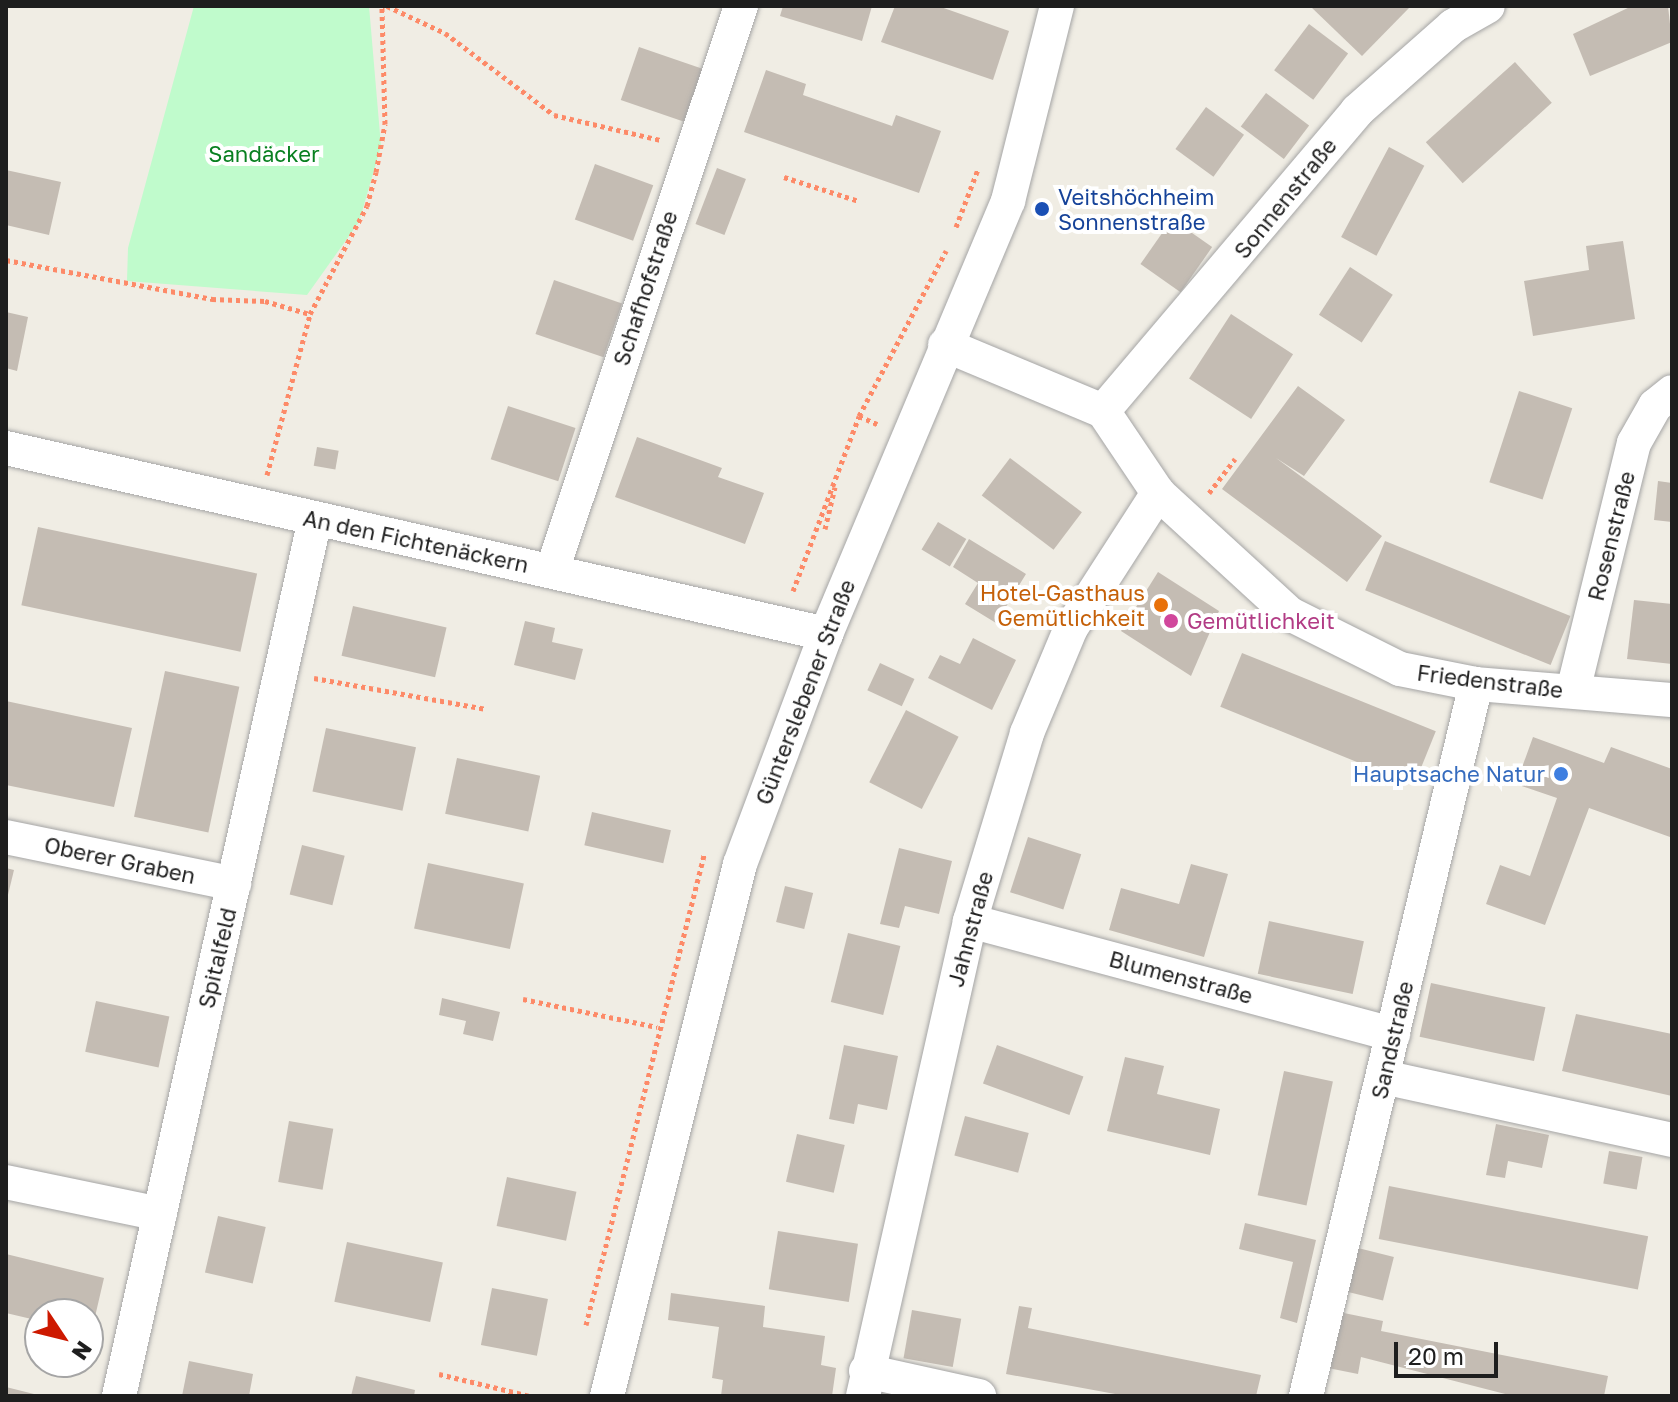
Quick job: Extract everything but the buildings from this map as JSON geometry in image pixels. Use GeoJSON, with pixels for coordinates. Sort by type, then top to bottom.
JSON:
{"type":"FeatureCollection","features":[{"type":"Feature","properties":{"kind":"street","name":"Schafhofstraße"},"geometry":{"type":"LineString","coordinates":[[552,571],[741,6]]}},
{"type":"Feature","properties":{"kind":"street","name":"Günterslebener Straße"},"geometry":{"type":"LineString","coordinates":[[607,1396],[740,864],[826,634],[1008,201],[1057,6]]}},
{"type":"Feature","properties":{"kind":"street","name":"Sonnenstraße"},"geometry":{"type":"LineString","coordinates":[[1103,411],[1154,358],[1357,111],[1453,26],[1488,6]]}},
{"type":"Feature","properties":{"kind":"street"},"geometry":{"type":"LineString","coordinates":[[945,345],[1103,411]]}},
{"type":"Feature","properties":{"kind":"street","name":"Rosenstraße"},"geometry":{"type":"LineString","coordinates":[[1573,691],[1634,443],[1655,406],[1672,392]]}},
{"type":"Feature","properties":{"kind":"street","name":"Friedenstraße"},"geometry":{"type":"LineString","coordinates":[[1103,411],[1158,493],[1290,614],[1400,669],[1476,684],[1672,700]]}},
{"type":"Feature","properties":{"kind":"street","name":"An den Fichtenäckern"},"geometry":{"type":"LineString","coordinates":[[6,448],[826,634]]}},
{"type":"Feature","properties":{"kind":"street","name":"Jahnstraße"},"geometry":{"type":"LineString","coordinates":[[865,1384],[970,921],[1027,733],[1071,628],[1158,493]]}},
{"type":"Feature","properties":{"kind":"street","name":"Spitalfeld"},"geometry":{"type":"LineString","coordinates":[[119,1396],[315,519]]}},
{"type":"Feature","properties":{"kind":"street","name":"Sandstraße"},"geometry":{"type":"LineString","coordinates":[[1306,1396],[1476,684]]}},
{"type":"Feature","properties":{"kind":"street","name":"Oberer Graben"},"geometry":{"type":"LineString","coordinates":[[6,837],[234,884]]}},
{"type":"Feature","properties":{"kind":"street","name":"Blumenstraße"},"geometry":{"type":"LineString","coordinates":[[970,921],[1393,1034]]}},
{"type":"Feature","properties":{"kind":"street"},"geometry":{"type":"LineString","coordinates":[[1383,1077],[1672,1140]]}},
{"type":"Feature","properties":{"kind":"street"},"geometry":{"type":"LineString","coordinates":[[6,1182],[160,1214]]}},
{"type":"Feature","properties":{"kind":"street"},"geometry":{"type":"LineString","coordinates":[[865,1384],[979,1396]]}},
{"type":"Feature","properties":{"kind":"path"},"geometry":{"type":"LineString","coordinates":[[259,506],[310,314],[367,206],[376,172],[385,124],[384,6],[445,33],[554,115],[692,147]]}},
{"type":"Feature","properties":{"kind":"path"},"geometry":{"type":"LineString","coordinates":[[781,623],[840,463],[951,243],[980,162]]}},
{"type":"Feature","properties":{"kind":"path"},"geometry":{"type":"LineString","coordinates":[[784,177],[859,201]]}},
{"type":"Feature","properties":{"kind":"path"},"geometry":{"type":"LineString","coordinates":[[6,260],[212,299],[265,301],[310,314]]}},
{"type":"Feature","properties":{"kind":"path"},"geometry":{"type":"LineString","coordinates":[[1187,520],[1235,459]]}},
{"type":"Feature","properties":{"kind":"path"},"geometry":{"type":"LineString","coordinates":[[825,529],[840,463]]}},
{"type":"Feature","properties":{"kind":"path"},"geometry":{"type":"LineString","coordinates":[[282,672],[486,709]]}},
{"type":"Feature","properties":{"kind":"path"},"geometry":{"type":"LineString","coordinates":[[523,999],[657,1027]]}},
{"type":"Feature","properties":{"kind":"path"},"geometry":{"type":"LineString","coordinates":[[439,1374],[530,1396]]}},
{"type":"Feature","properties":{"kind":"green space","name":"Sandäcker"},"geometry":{"type":"Polygon","coordinates":[[[194,6],[369,6],[381,146],[359,222],[307,295],[127,281],[128,248],[194,6]]]}},
{"type":"Feature","properties":{"kind":"place","name":"Veitshöchheim Sonnenstraße"},"geometry":{"type":"Point","coordinates":[1042,209]}},
{"type":"Feature","properties":{"kind":"place","name":"Hotel-Gasthaus Gemütlichkeit"},"geometry":{"type":"Point","coordinates":[1161,605]}},
{"type":"Feature","properties":{"kind":"place","name":"Gemütlichkeit"},"geometry":{"type":"Point","coordinates":[1171,621]}},
{"type":"Feature","properties":{"kind":"place","name":"Hauptsache Natur"},"geometry":{"type":"Point","coordinates":[1561,774]}}]}
